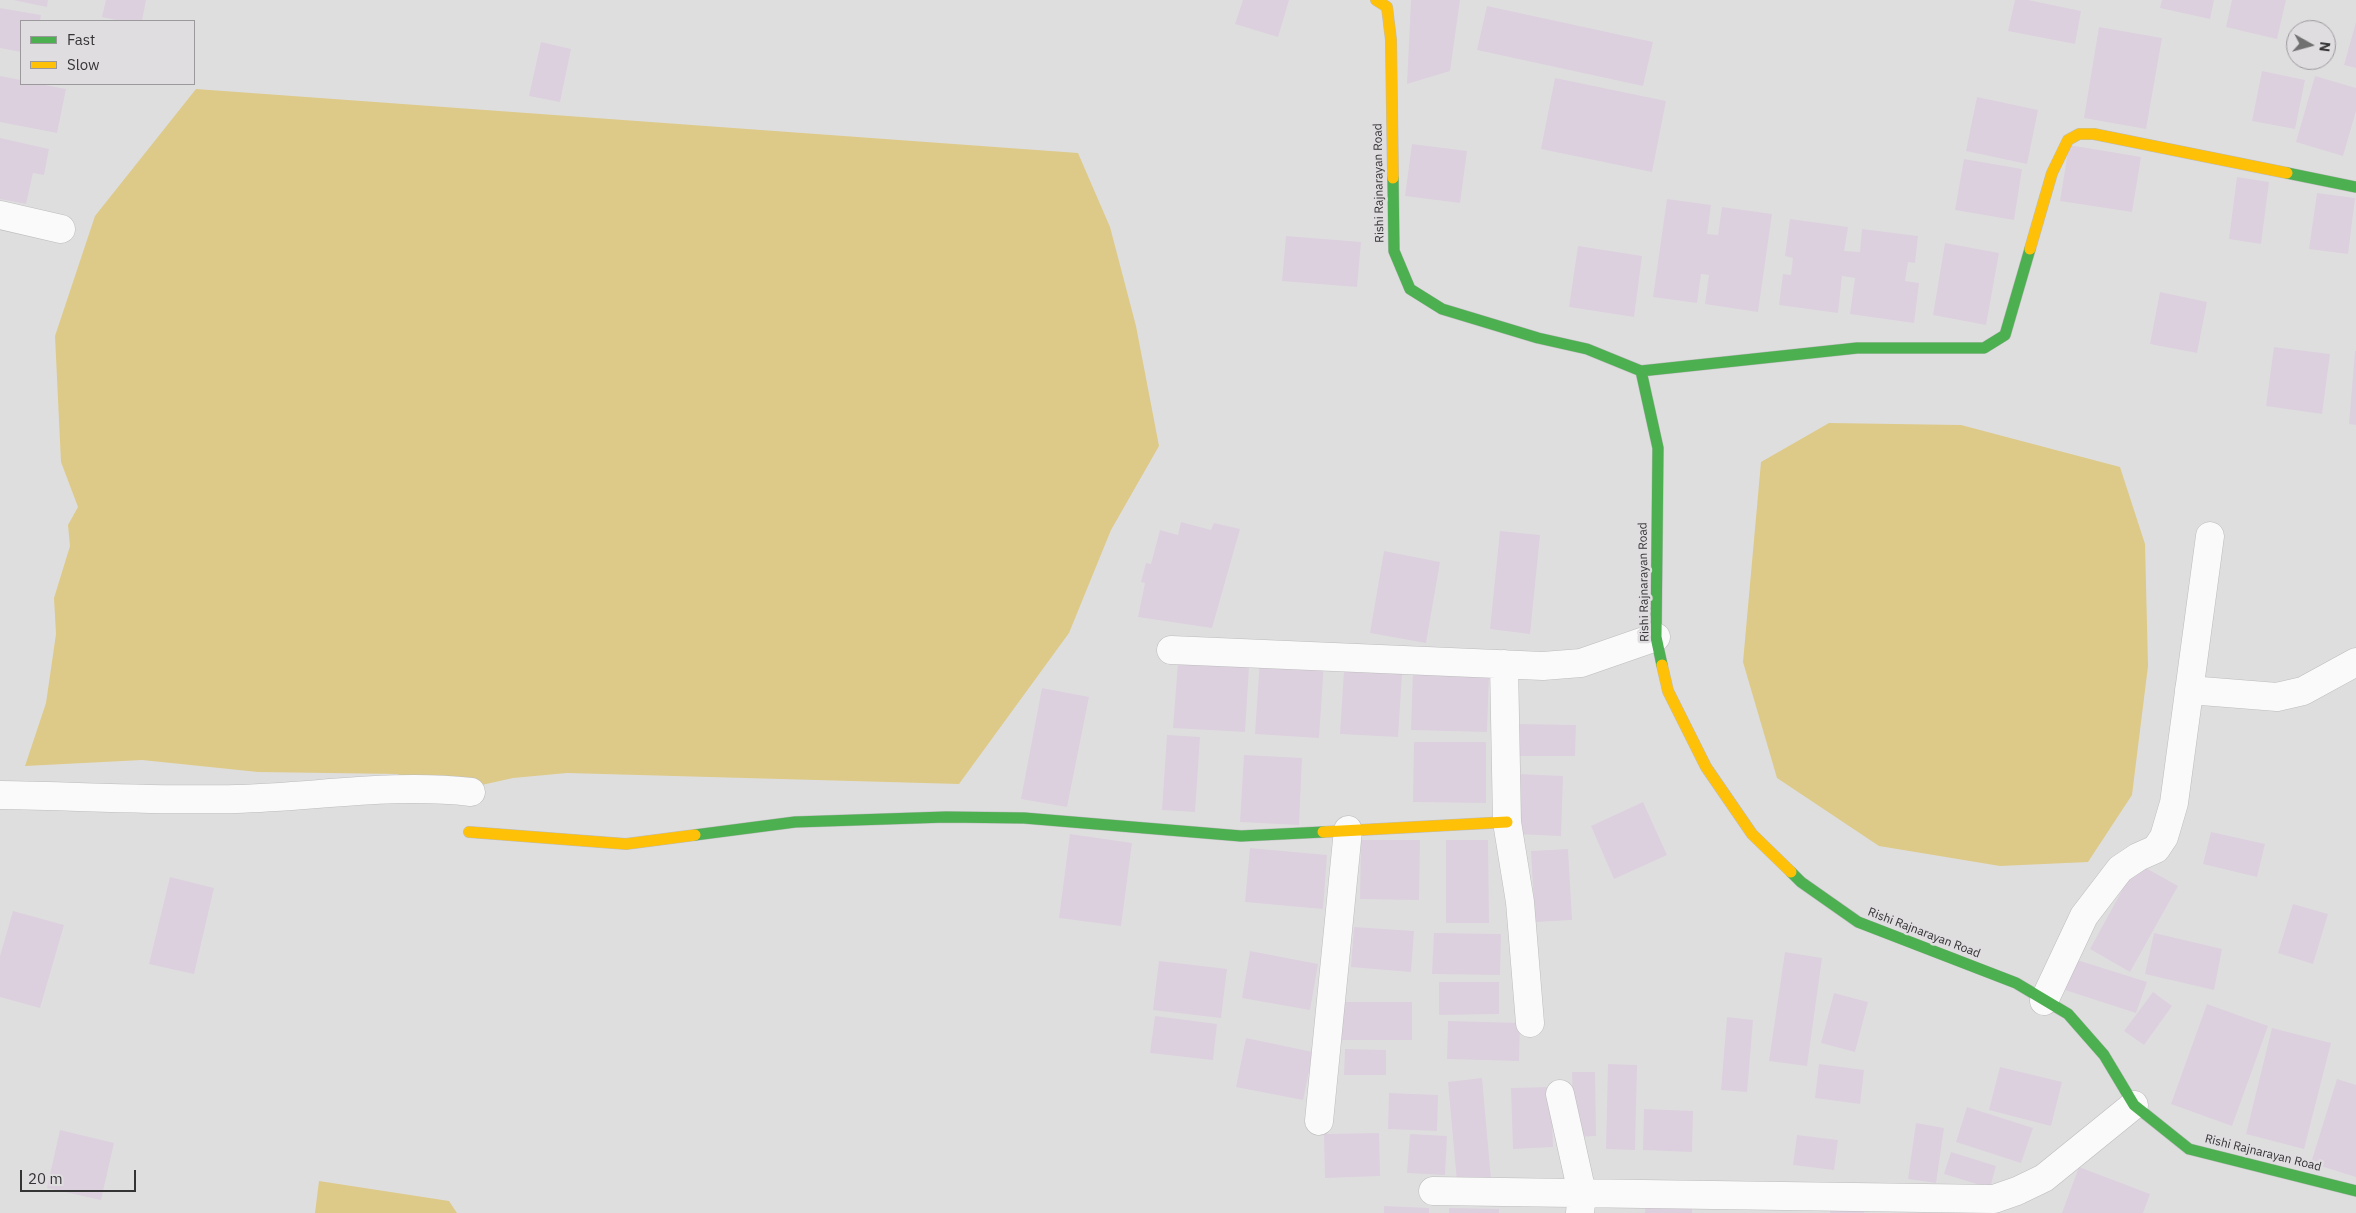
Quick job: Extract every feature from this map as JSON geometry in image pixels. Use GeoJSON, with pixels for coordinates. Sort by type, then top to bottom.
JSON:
{"type":"FeatureCollection","features":[{"type":"Feature","properties":{"kind":"street","name":"Rishi Rajnarayan Road"},"geometry":{"type":"LineString","coordinates":[[1384,2],[1391,40],[1394,251],[1410,289],[1442,309],[1538,338],[1587,349],[1641,371],[1658,448],[1656,636],[1668,691],[1706,766],[1752,834],[1801,882],[1858,922],[2016,983],[2068,1014],[2104,1055],[2134,1105],[2190,1149],[2356,1191]]}},
{"type":"Feature","properties":{"kind":"street"},"geometry":{"type":"LineString","coordinates":[[1641,371],[1857,348],[1984,348],[2005,335],[2052,173],[2068,140],[2079,134],[2094,134],[2356,187]]}},
{"type":"Feature","properties":{"kind":"street"},"geometry":{"type":"LineString","coordinates":[[0,215],[62,229]]}},
{"type":"Feature","properties":{"kind":"street"},"geometry":{"type":"LineString","coordinates":[[2044,1000],[2084,916],[2120,869],[2156,850],[2164,837],[2174,804],[2210,536]]}},
{"type":"Feature","properties":{"kind":"street"},"geometry":{"type":"LineString","coordinates":[[1171,650],[1543,666],[1581,663],[1656,636]]}},
{"type":"Feature","properties":{"kind":"street"},"geometry":{"type":"LineString","coordinates":[[2189,690],[2277,697],[2303,691],[2356,662]]}},
{"type":"Feature","properties":{"kind":"street"},"geometry":{"type":"LineString","coordinates":[[1504,664],[1507,822],[1520,902],[1530,1023]]}},
{"type":"Feature","properties":{"kind":"street"},"geometry":{"type":"LineString","coordinates":[[0,795],[236,799],[385,788],[471,792]]}},
{"type":"Feature","properties":{"kind":"street"},"geometry":{"type":"LineString","coordinates":[[470,832],[626,844],[795,822],[946,817],[1024,818],[1241,836],[1507,822]]}},
{"type":"Feature","properties":{"kind":"street"},"geometry":{"type":"LineString","coordinates":[[1319,1121],[1348,830]]}},
{"type":"Feature","properties":{"kind":"street"},"geometry":{"type":"LineString","coordinates":[[1560,1094],[1581,1203]]}},
{"type":"Feature","properties":{"kind":"street"},"geometry":{"type":"LineString","coordinates":[[1433,1191],[1581,1203],[1994,1199],[2017,1191],[2044,1178],[2134,1105]]}},
{"type":"Feature","properties":{"kind":"shaded area"},"geometry":{"type":"Polygon","coordinates":[[[196,89],[1078,153],[1110,227],[1136,326],[1159,446],[1111,530],[1069,633],[959,784],[567,773],[513,778],[446,793],[397,774],[258,772],[142,760],[25,766],[46,703],[56,634],[54,598],[70,546],[68,525],[78,507],[61,462],[55,336],[95,216],[196,89]]]}},
{"type":"Feature","properties":{"kind":"shaded area"},"geometry":{"type":"Polygon","coordinates":[[[1829,423],[1961,425],[2120,467],[2145,544],[2148,666],[2132,795],[2088,862],[2000,866],[1879,846],[1777,778],[1743,662],[1761,462],[1829,423]]]}},
{"type":"Feature","properties":{"kind":"shaded area"},"geometry":{"type":"Polygon","coordinates":[[[319,1181],[449,1201],[457,1213],[315,1213],[319,1181]]]}},
{"type":"Feature","properties":{"kind":"building"},"geometry":{"type":"Polygon","coordinates":[[[13,0],[48,0],[47,7],[13,0]]]}},
{"type":"Feature","properties":{"kind":"building"},"geometry":{"type":"Polygon","coordinates":[[[106,0],[146,0],[142,20],[116,20],[102,17],[106,0]]]}},
{"type":"Feature","properties":{"kind":"building"},"geometry":{"type":"Polygon","coordinates":[[[1243,0],[1289,0],[1278,37],[1235,24],[1243,0]]]}},
{"type":"Feature","properties":{"kind":"building"},"geometry":{"type":"Polygon","coordinates":[[[1411,0],[1460,0],[1450,71],[1407,84],[1411,0]]]}},
{"type":"Feature","properties":{"kind":"building"},"geometry":{"type":"Polygon","coordinates":[[[2015,0],[2028,0],[2081,11],[2075,44],[2008,31],[2015,0]]]}},
{"type":"Feature","properties":{"kind":"building"},"geometry":{"type":"Polygon","coordinates":[[[2162,0],[2214,0],[2210,19],[2160,8],[2162,0]]]}},
{"type":"Feature","properties":{"kind":"building"},"geometry":{"type":"Polygon","coordinates":[[[2232,0],[2286,0],[2277,39],[2226,27],[2232,0]]]}},
{"type":"Feature","properties":{"kind":"building"},"geometry":{"type":"Polygon","coordinates":[[[1487,6],[1653,42],[1643,86],[1477,50],[1487,6]]]}},
{"type":"Feature","properties":{"kind":"building"},"geometry":{"type":"Polygon","coordinates":[[[0,8],[41,15],[40,20],[20,20],[20,52],[0,48],[0,8]]]}},
{"type":"Feature","properties":{"kind":"building"},"geometry":{"type":"Polygon","coordinates":[[[2356,22],[2356,68],[2344,65],[2356,22]]]}},
{"type":"Feature","properties":{"kind":"building"},"geometry":{"type":"Polygon","coordinates":[[[2099,27],[2162,38],[2146,129],[2084,118],[2099,27]]]}},
{"type":"Feature","properties":{"kind":"building"},"geometry":{"type":"Polygon","coordinates":[[[541,42],[571,49],[560,102],[529,96],[541,42]]]}},
{"type":"Feature","properties":{"kind":"building"},"geometry":{"type":"Polygon","coordinates":[[[2262,71],[2305,80],[2295,129],[2252,121],[2262,71]]]}},
{"type":"Feature","properties":{"kind":"building"},"geometry":{"type":"Polygon","coordinates":[[[0,76],[20,80],[20,85],[45,85],[66,89],[57,133],[0,122],[0,76]]]}},
{"type":"Feature","properties":{"kind":"building"},"geometry":{"type":"Polygon","coordinates":[[[2315,76],[2356,88],[2356,111],[2343,156],[2296,142],[2315,76]]]}},
{"type":"Feature","properties":{"kind":"building"},"geometry":{"type":"Polygon","coordinates":[[[1555,78],[1666,101],[1652,172],[1541,149],[1555,78]]]}},
{"type":"Feature","properties":{"kind":"building"},"geometry":{"type":"Polygon","coordinates":[[[1977,97],[2038,110],[2027,164],[1966,151],[1977,97]]]}},
{"type":"Feature","properties":{"kind":"building"},"geometry":{"type":"Polygon","coordinates":[[[0,138],[49,149],[44,175],[33,173],[26,204],[0,199],[0,138]]]}},
{"type":"Feature","properties":{"kind":"building"},"geometry":{"type":"Polygon","coordinates":[[[1412,144],[1467,151],[1460,203],[1405,196],[1412,144]]]}},
{"type":"Feature","properties":{"kind":"building"},"geometry":{"type":"Polygon","coordinates":[[[2069,145],[2141,157],[2132,212],[2060,201],[2069,145]]]}},
{"type":"Feature","properties":{"kind":"building"},"geometry":{"type":"Polygon","coordinates":[[[1964,159],[2022,169],[2014,220],[1955,210],[1964,159]]]}},
{"type":"Feature","properties":{"kind":"building"},"geometry":{"type":"Polygon","coordinates":[[[2237,177],[2269,182],[2261,244],[2229,239],[2237,177]]]}},
{"type":"Feature","properties":{"kind":"building"},"geometry":{"type":"Polygon","coordinates":[[[2317,193],[2355,198],[2348,254],[2309,249],[2317,193]]]}},
{"type":"Feature","properties":{"kind":"building"},"geometry":{"type":"Polygon","coordinates":[[[1667,199],[1711,205],[1707,234],[1718,235],[1722,207],[1772,214],[1758,312],[1705,304],[1709,275],[1701,274],[1697,303],[1653,297],[1667,199]]]}},
{"type":"Feature","properties":{"kind":"building"},"geometry":{"type":"Polygon","coordinates":[[[1790,219],[1848,227],[1844,251],[1860,252],[1862,229],[1918,236],[1915,263],[1908,262],[1905,281],[1919,283],[1914,323],[1850,314],[1855,278],[1842,276],[1838,313],[1779,305],[1783,274],[1791,275],[1793,258],[1785,256],[1790,219]]]}},
{"type":"Feature","properties":{"kind":"building"},"geometry":{"type":"Polygon","coordinates":[[[1286,236],[1361,242],[1357,287],[1282,281],[1286,236]]]}},
{"type":"Feature","properties":{"kind":"building"},"geometry":{"type":"Polygon","coordinates":[[[1945,243],[1999,253],[1986,325],[1933,315],[1945,243]]]}},
{"type":"Feature","properties":{"kind":"building"},"geometry":{"type":"Polygon","coordinates":[[[1578,246],[1642,256],[1634,317],[1569,307],[1578,246]]]}},
{"type":"Feature","properties":{"kind":"building"},"geometry":{"type":"Polygon","coordinates":[[[2160,292],[2207,302],[2197,353],[2150,344],[2160,292]]]}},
{"type":"Feature","properties":{"kind":"building"},"geometry":{"type":"Polygon","coordinates":[[[2274,347],[2330,354],[2322,414],[2266,406],[2274,347]]]}},
{"type":"Feature","properties":{"kind":"building"},"geometry":{"type":"Polygon","coordinates":[[[2356,351],[2356,425],[2349,424],[2356,351]]]}},
{"type":"Feature","properties":{"kind":"building"},"geometry":{"type":"Polygon","coordinates":[[[1181,522],[1211,530],[1214,523],[1240,529],[1212,628],[1138,617],[1145,583],[1141,582],[1146,563],[1151,564],[1160,530],[1178,535],[1181,522]]]}},
{"type":"Feature","properties":{"kind":"building"},"geometry":{"type":"Polygon","coordinates":[[[1500,531],[1540,535],[1530,634],[1490,629],[1500,531]]]}},
{"type":"Feature","properties":{"kind":"building"},"geometry":{"type":"Polygon","coordinates":[[[1384,551],[1440,562],[1426,643],[1370,633],[1384,551]]]}},
{"type":"Feature","properties":{"kind":"building"},"geometry":{"type":"Polygon","coordinates":[[[1260,658],[1324,662],[1319,738],[1255,734],[1260,658]]]}},
{"type":"Feature","properties":{"kind":"building"},"geometry":{"type":"Polygon","coordinates":[[[1178,663],[1249,667],[1245,732],[1173,728],[1178,663]]]}},
{"type":"Feature","properties":{"kind":"building"},"geometry":{"type":"Polygon","coordinates":[[[1413,670],[1489,674],[1487,732],[1411,730],[1413,670]]]}},
{"type":"Feature","properties":{"kind":"building"},"geometry":{"type":"Polygon","coordinates":[[[1344,671],[1402,674],[1398,737],[1340,734],[1344,671]]]}},
{"type":"Feature","properties":{"kind":"building"},"geometry":{"type":"Polygon","coordinates":[[[1042,688],[1089,697],[1067,807],[1021,799],[1042,688]]]}},
{"type":"Feature","properties":{"kind":"building"},"geometry":{"type":"Polygon","coordinates":[[[1514,724],[1576,725],[1575,756],[1514,756],[1514,724]]]}},
{"type":"Feature","properties":{"kind":"building"},"geometry":{"type":"Polygon","coordinates":[[[1167,735],[1200,737],[1195,812],[1162,810],[1167,735]]]}},
{"type":"Feature","properties":{"kind":"building"},"geometry":{"type":"Polygon","coordinates":[[[1414,742],[1486,742],[1486,803],[1413,802],[1414,742]]]}},
{"type":"Feature","properties":{"kind":"building"},"geometry":{"type":"Polygon","coordinates":[[[1244,755],[1302,758],[1299,825],[1240,822],[1244,755]]]}},
{"type":"Feature","properties":{"kind":"building"},"geometry":{"type":"Polygon","coordinates":[[[1517,774],[1563,776],[1561,836],[1515,834],[1517,774]]]}},
{"type":"Feature","properties":{"kind":"building"},"geometry":{"type":"Polygon","coordinates":[[[1643,802],[1667,855],[1614,879],[1591,826],[1643,802]]]}},
{"type":"Feature","properties":{"kind":"building"},"geometry":{"type":"Polygon","coordinates":[[[2211,832],[2265,844],[2257,877],[2203,864],[2211,832]]]}},
{"type":"Feature","properties":{"kind":"building"},"geometry":{"type":"Polygon","coordinates":[[[1070,834],[1132,843],[1121,926],[1059,918],[1070,834]]]}},
{"type":"Feature","properties":{"kind":"building"},"geometry":{"type":"Polygon","coordinates":[[[1361,840],[1420,840],[1419,900],[1360,899],[1361,840]]]}},
{"type":"Feature","properties":{"kind":"building"},"geometry":{"type":"Polygon","coordinates":[[[1446,840],[1488,840],[1489,923],[1446,923],[1446,840]]]}},
{"type":"Feature","properties":{"kind":"building"},"geometry":{"type":"Polygon","coordinates":[[[1250,848],[1327,855],[1323,909],[1245,902],[1250,848]]]}},
{"type":"Feature","properties":{"kind":"building"},"geometry":{"type":"Polygon","coordinates":[[[1568,849],[1572,920],[1535,922],[1531,851],[1568,849]]]}},
{"type":"Feature","properties":{"kind":"building"},"geometry":{"type":"Polygon","coordinates":[[[2137,863],[2178,886],[2130,972],[2090,949],[2137,863]]]}},
{"type":"Feature","properties":{"kind":"building"},"geometry":{"type":"Polygon","coordinates":[[[170,877],[214,888],[194,974],[149,964],[170,877]]]}},
{"type":"Feature","properties":{"kind":"building"},"geometry":{"type":"Polygon","coordinates":[[[2293,904],[2328,914],[2313,964],[2278,953],[2293,904]]]}},
{"type":"Feature","properties":{"kind":"building"},"geometry":{"type":"Polygon","coordinates":[[[13,911],[64,925],[40,1008],[0,997],[0,956],[13,911]]]}},
{"type":"Feature","properties":{"kind":"building"},"geometry":{"type":"Polygon","coordinates":[[[1354,927],[1414,931],[1411,972],[1351,967],[1354,927]]]}},
{"type":"Feature","properties":{"kind":"building"},"geometry":{"type":"Polygon","coordinates":[[[1434,933],[1501,934],[1500,975],[1432,974],[1434,933]]]}},
{"type":"Feature","properties":{"kind":"building"},"geometry":{"type":"Polygon","coordinates":[[[2154,933],[2222,949],[2214,990],[2145,974],[2154,933]]]}},
{"type":"Feature","properties":{"kind":"building"},"geometry":{"type":"Polygon","coordinates":[[[1250,951],[1318,964],[1310,1010],[1242,998],[1250,951]]]}},
{"type":"Feature","properties":{"kind":"building"},"geometry":{"type":"Polygon","coordinates":[[[1785,952],[1822,958],[1807,1066],[1769,1061],[1785,952]]]}},
{"type":"Feature","properties":{"kind":"building"},"geometry":{"type":"Polygon","coordinates":[[[2074,959],[2147,982],[2136,1013],[2065,990],[2074,959]]]}},
{"type":"Feature","properties":{"kind":"building"},"geometry":{"type":"Polygon","coordinates":[[[1159,961],[1227,969],[1221,1018],[1153,1010],[1159,961]]]}},
{"type":"Feature","properties":{"kind":"building"},"geometry":{"type":"Polygon","coordinates":[[[1439,982],[1499,982],[1499,1014],[1439,1015],[1439,982]]]}},
{"type":"Feature","properties":{"kind":"building"},"geometry":{"type":"Polygon","coordinates":[[[2153,992],[2172,1006],[2144,1045],[2124,1031],[2153,992]]]}},
{"type":"Feature","properties":{"kind":"building"},"geometry":{"type":"Polygon","coordinates":[[[1834,993],[1868,1002],[1855,1052],[1821,1043],[1834,993]]]}},
{"type":"Feature","properties":{"kind":"building"},"geometry":{"type":"Polygon","coordinates":[[[1338,1002],[1412,1002],[1412,1040],[1338,1040],[1338,1002]]]}},
{"type":"Feature","properties":{"kind":"building"},"geometry":{"type":"Polygon","coordinates":[[[2207,1004],[2268,1026],[2232,1126],[2171,1104],[2207,1004]]]}},
{"type":"Feature","properties":{"kind":"building"},"geometry":{"type":"Polygon","coordinates":[[[1155,1016],[1217,1024],[1213,1060],[1150,1053],[1155,1016]]]}},
{"type":"Feature","properties":{"kind":"building"},"geometry":{"type":"Polygon","coordinates":[[[1727,1017],[1753,1020],[1747,1092],[1721,1090],[1727,1017]]]}},
{"type":"Feature","properties":{"kind":"building"},"geometry":{"type":"Polygon","coordinates":[[[1448,1021],[1520,1023],[1519,1061],[1447,1059],[1448,1021]]]}},
{"type":"Feature","properties":{"kind":"building"},"geometry":{"type":"Polygon","coordinates":[[[2272,1028],[2331,1043],[2304,1149],[2246,1134],[2272,1028]]]}},
{"type":"Feature","properties":{"kind":"building"},"geometry":{"type":"Polygon","coordinates":[[[1246,1038],[1313,1052],[1303,1100],[1236,1087],[1246,1038]]]}},
{"type":"Feature","properties":{"kind":"building"},"geometry":{"type":"Polygon","coordinates":[[[1345,1049],[1386,1050],[1386,1075],[1344,1075],[1345,1049]]]}},
{"type":"Feature","properties":{"kind":"building"},"geometry":{"type":"Polygon","coordinates":[[[1608,1064],[1637,1065],[1635,1150],[1606,1149],[1608,1064]]]}},
{"type":"Feature","properties":{"kind":"building"},"geometry":{"type":"Polygon","coordinates":[[[1819,1064],[1864,1070],[1860,1104],[1815,1098],[1819,1064]]]}},
{"type":"Feature","properties":{"kind":"building"},"geometry":{"type":"Polygon","coordinates":[[[2000,1067],[2062,1082],[2051,1126],[1989,1110],[2000,1067]]]}},
{"type":"Feature","properties":{"kind":"building"},"geometry":{"type":"Polygon","coordinates":[[[1572,1072],[1595,1072],[1596,1136],[1574,1137],[1572,1072]]]}},
{"type":"Feature","properties":{"kind":"building"},"geometry":{"type":"Polygon","coordinates":[[[1482,1078],[1491,1179],[1457,1182],[1448,1082],[1482,1078]]]}},
{"type":"Feature","properties":{"kind":"building"},"geometry":{"type":"Polygon","coordinates":[[[2337,1079],[2356,1085],[2356,1177],[2311,1163],[2337,1079]]]}},
{"type":"Feature","properties":{"kind":"building"},"geometry":{"type":"Polygon","coordinates":[[[1551,1087],[1553,1147],[1513,1149],[1511,1088],[1551,1087]]]}},
{"type":"Feature","properties":{"kind":"building"},"geometry":{"type":"Polygon","coordinates":[[[1389,1093],[1438,1095],[1437,1131],[1388,1129],[1389,1093]]]}},
{"type":"Feature","properties":{"kind":"building"},"geometry":{"type":"Polygon","coordinates":[[[1967,1107],[2033,1128],[2021,1163],[1956,1142],[1967,1107]]]}},
{"type":"Feature","properties":{"kind":"building"},"geometry":{"type":"Polygon","coordinates":[[[1644,1109],[1693,1111],[1692,1152],[1643,1150],[1644,1109]]]}},
{"type":"Feature","properties":{"kind":"building"},"geometry":{"type":"Polygon","coordinates":[[[1916,1123],[1944,1128],[1936,1183],[1908,1179],[1916,1123]]]}},
{"type":"Feature","properties":{"kind":"building"},"geometry":{"type":"Polygon","coordinates":[[[60,1130],[114,1143],[101,1200],[47,1188],[60,1130]]]}},
{"type":"Feature","properties":{"kind":"building"},"geometry":{"type":"Polygon","coordinates":[[[1379,1133],[1380,1176],[1325,1178],[1324,1134],[1379,1133]]]}},
{"type":"Feature","properties":{"kind":"building"},"geometry":{"type":"Polygon","coordinates":[[[1410,1134],[1447,1136],[1445,1175],[1407,1173],[1410,1134]]]}},
{"type":"Feature","properties":{"kind":"building"},"geometry":{"type":"Polygon","coordinates":[[[1797,1135],[1838,1140],[1834,1170],[1793,1165],[1797,1135]]]}},
{"type":"Feature","properties":{"kind":"building"},"geometry":{"type":"Polygon","coordinates":[[[1951,1152],[1996,1166],[1990,1188],[1944,1174],[1951,1152]]]}},
{"type":"Feature","properties":{"kind":"building"},"geometry":{"type":"Polygon","coordinates":[[[2079,1167],[2150,1194],[2143,1213],[2062,1213],[2079,1167]]]}},
{"type":"Feature","properties":{"kind":"building"},"geometry":{"type":"Polygon","coordinates":[[[1646,1199],[1692,1200],[1692,1213],[1645,1213],[1646,1199]]]}},
{"type":"Feature","properties":{"kind":"building"},"geometry":{"type":"Polygon","coordinates":[[[1832,1201],[1865,1207],[1864,1213],[1830,1213],[1832,1201]]]}},
{"type":"Feature","properties":{"kind":"building"},"geometry":{"type":"Polygon","coordinates":[[[1384,1206],[1429,1208],[1429,1213],[1384,1213],[1384,1206]]]}},
{"type":"Feature","properties":{"kind":"building"},"geometry":{"type":"Polygon","coordinates":[[[1449,1208],[1499,1209],[1499,1213],[1449,1213],[1449,1208]]]}},
{"type":"Feature","properties":{"kind":"traffic: fast"},"geometry":{"type":"LineString","coordinates":[[2287,173],[2356,187]]}},
{"type":"Feature","properties":{"kind":"traffic: fast"},"geometry":{"type":"LineString","coordinates":[[1393,178],[1394,251],[1410,289],[1442,309],[1538,338],[1587,349],[1641,371],[1658,448],[1656,637],[1662,665]]}},
{"type":"Feature","properties":{"kind":"traffic: fast"},"geometry":{"type":"LineString","coordinates":[[1641,371],[1857,348],[1984,348],[2005,335],[2030,249]]}},
{"type":"Feature","properties":{"kind":"traffic: fast"},"geometry":{"type":"LineString","coordinates":[[695,835],[795,822],[946,817],[1024,818],[1241,836],[1323,832]]}},
{"type":"Feature","properties":{"kind":"traffic: fast"},"geometry":{"type":"LineString","coordinates":[[1791,872],[1801,882],[1858,922],[2016,983],[2068,1014],[2104,1055],[2134,1105],[2189,1149],[2356,1191]]}},
{"type":"Feature","properties":{"kind":"traffic: slow"},"geometry":{"type":"LineString","coordinates":[[1376,0],[1387,7],[1391,40],[1393,178]]}},
{"type":"Feature","properties":{"kind":"traffic: slow"},"geometry":{"type":"LineString","coordinates":[[2030,249],[2052,173],[2068,140],[2079,134],[2094,134],[2287,173]]}},
{"type":"Feature","properties":{"kind":"traffic: slow"},"geometry":{"type":"LineString","coordinates":[[1662,665],[1668,691],[1706,767],[1752,834],[1791,872]]}},
{"type":"Feature","properties":{"kind":"traffic: slow"},"geometry":{"type":"LineString","coordinates":[[1323,832],[1507,822]]}},
{"type":"Feature","properties":{"kind":"traffic: slow"},"geometry":{"type":"LineString","coordinates":[[469,832],[626,844],[695,835]]}}]}
